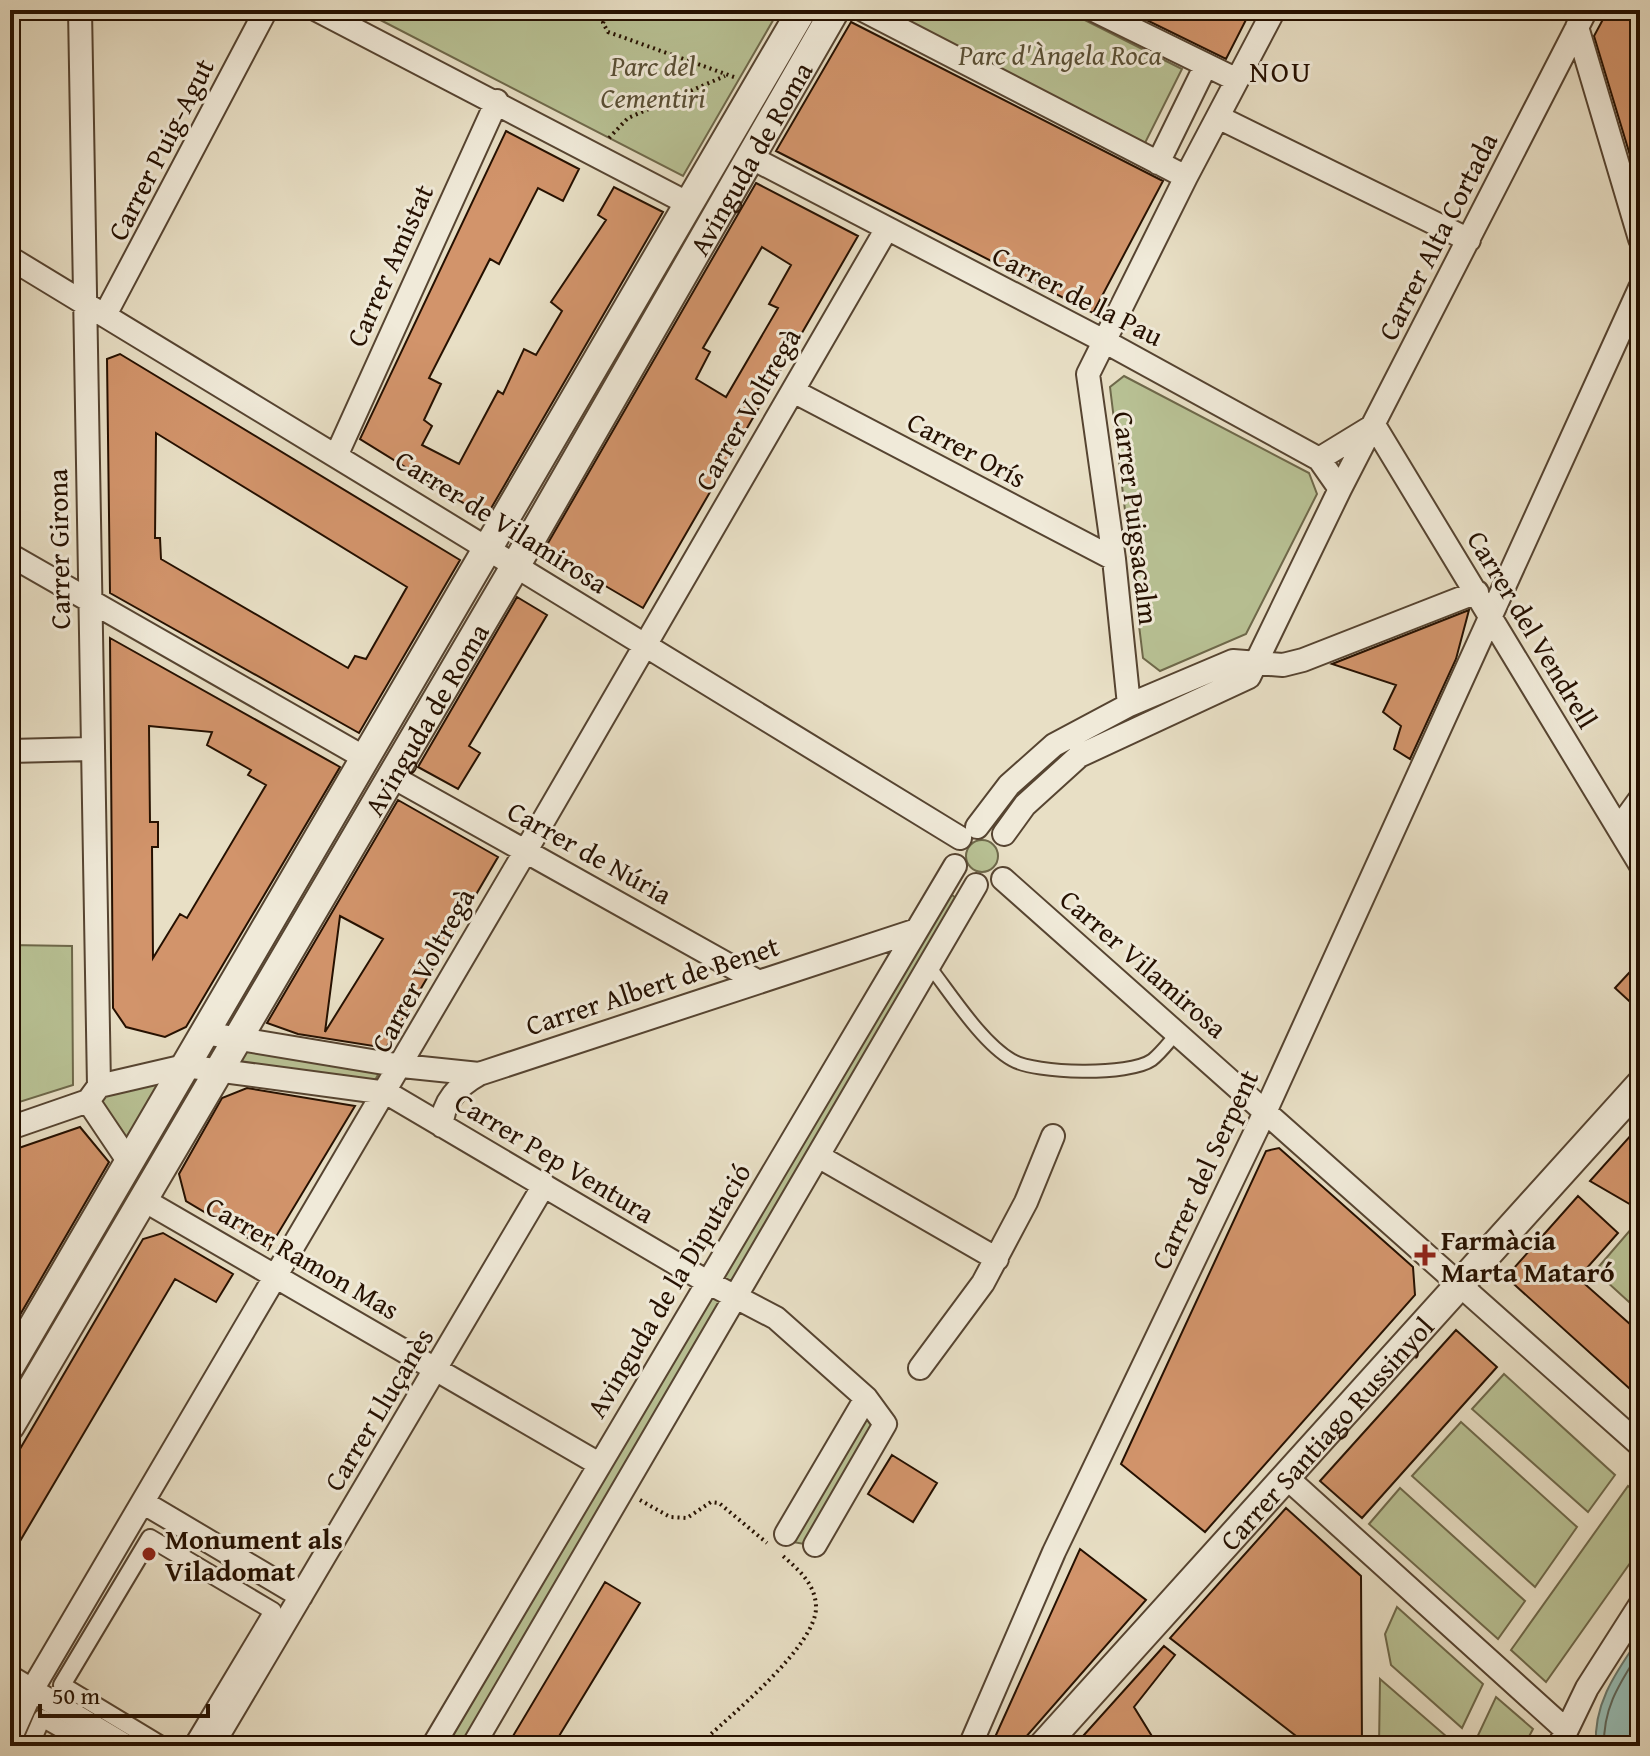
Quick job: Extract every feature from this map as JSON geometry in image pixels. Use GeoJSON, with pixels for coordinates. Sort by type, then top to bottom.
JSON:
{"type":"FeatureCollection","features":[{"type":"Feature","properties":{"kind":"street","name":"Carrer Girona"},"geometry":{"type":"LineString","coordinates":[[80,10],[93,1094]]}},
{"type":"Feature","properties":{"kind":"street","name":"Carrer Puig-Agut"},"geometry":{"type":"LineString","coordinates":[[105,315],[266,10]]}},
{"type":"Feature","properties":{"kind":"street"},"geometry":{"type":"LineString","coordinates":[[317,10],[497,101],[689,204]]}},
{"type":"Feature","properties":{"kind":"street","name":"Avinguda de Roma"},"geometry":{"type":"LineString","coordinates":[[10,1366],[802,10]]}},
{"type":"Feature","properties":{"kind":"street","name":"Avinguda de Roma"},"geometry":{"type":"LineString","coordinates":[[10,1426],[516,565],[835,10]]}},
{"type":"Feature","properties":{"kind":"street"},"geometry":{"type":"LineString","coordinates":[[1094,10],[1237,80]]}},
{"type":"Feature","properties":{"kind":"street","name":"Carrer Puigsacalm"},"geometry":{"type":"LineString","coordinates":[[1129,705],[1114,559],[1088,374],[1274,10]]}},
{"type":"Feature","properties":{"kind":"street"},"geometry":{"type":"LineString","coordinates":[[870,12],[1186,177]]}},
{"type":"Feature","properties":{"kind":"street"},"geometry":{"type":"LineString","coordinates":[[1582,19],[1640,239]]}},
{"type":"Feature","properties":{"kind":"street","name":"Carrer Alta Cortada"},"geometry":{"type":"LineString","coordinates":[[1255,665],[1340,489],[1582,19]]}},
{"type":"Feature","properties":{"kind":"street"},"geometry":{"type":"LineString","coordinates":[[1158,163],[1206,65]]}},
{"type":"Feature","properties":{"kind":"street","name":"Carrer Amistat"},"geometry":{"type":"LineString","coordinates":[[337,454],[497,101]]}},
{"type":"Feature","properties":{"kind":"street"},"geometry":{"type":"LineString","coordinates":[[1218,117],[1469,240]]}},
{"type":"Feature","properties":{"kind":"street","name":"Carrer de la Pau"},"geometry":{"type":"LineString","coordinates":[[752,158],[1104,341],[1319,459]]}},
{"type":"Feature","properties":{"kind":"street","name":"Carrer Voltregà"},"geometry":{"type":"LineString","coordinates":[[10,1739],[32,1690],[387,1093],[886,230]]}},
{"type":"Feature","properties":{"kind":"street","name":"Carrer de Vilamirosa"},"geometry":{"type":"LineString","coordinates":[[10,258],[489,547],[644,646],[968,832]]}},
{"type":"Feature","properties":{"kind":"street","name":"Carrer del Serpent"},"geometry":{"type":"LineString","coordinates":[[970,1746],[1054,1552],[1266,1110],[1640,288]]}},
{"type":"Feature","properties":{"kind":"street","name":"Carrer Orís"},"geometry":{"type":"LineString","coordinates":[[793,391],[1114,559]]}},
{"type":"Feature","properties":{"kind":"street"},"geometry":{"type":"LineString","coordinates":[[1340,489],[1319,459],[1374,425]]}},
{"type":"Feature","properties":{"kind":"street","name":"Carrer del Vendrell"},"geometry":{"type":"LineString","coordinates":[[1374,425],[1640,864]]}},
{"type":"Feature","properties":{"kind":"street"},"geometry":{"type":"LineString","coordinates":[[10,555],[365,758]]}},
{"type":"Feature","properties":{"kind":"street"},"geometry":{"type":"LineString","coordinates":[[1255,665],[1249,677],[1079,756],[1025,805],[1008,857],[986,886],[976,885],[960,874],[955,866],[955,846],[1009,785],[1054,745],[1129,705],[1233,661],[1283,665],[1303,660],[1477,592]]}},
{"type":"Feature","properties":{"kind":"street"},"geometry":{"type":"LineString","coordinates":[[10,751],[91,749]]}},
{"type":"Feature","properties":{"kind":"street","name":"Carrer de Núria"},"geometry":{"type":"LineString","coordinates":[[391,776],[759,982]]}},
{"type":"Feature","properties":{"kind":"street"},"geometry":{"type":"LineString","coordinates":[[1619,828],[1640,799]]}},
{"type":"Feature","properties":{"kind":"street"},"geometry":{"type":"LineString","coordinates":[[968,832],[986,826],[1008,857]]}},
{"type":"Feature","properties":{"kind":"street","name":"Carrer Vilamirosa"},"geometry":{"type":"LineString","coordinates":[[1008,857],[1178,1033],[1640,1445]]}},
{"type":"Feature","properties":{"kind":"street","name":"Avinguda de la Diputació"},"geometry":{"type":"LineString","coordinates":[[433,1746],[955,866]]}},
{"type":"Feature","properties":{"kind":"street"},"geometry":{"type":"LineString","coordinates":[[473,1746],[976,885]]}},
{"type":"Feature","properties":{"kind":"street","name":"Carrer Albert de Benet"},"geometry":{"type":"LineString","coordinates":[[204,1033],[402,1066],[479,1074],[917,930]]}},
{"type":"Feature","properties":{"kind":"street"},"geometry":{"type":"LineString","coordinates":[[10,1128],[93,1094],[185,1066],[387,1093]]}},
{"type":"Feature","properties":{"kind":"street"},"geometry":{"type":"LineString","coordinates":[[442,1126],[447,1103],[461,1087],[479,1074]]}},
{"type":"Feature","properties":{"kind":"street","name":"Carrer Santiago Russinyol"},"geometry":{"type":"LineString","coordinates":[[1043,1746],[1640,1085]]}},
{"type":"Feature","properties":{"kind":"street","name":"Carrer Pep Ventura"},"geometry":{"type":"LineString","coordinates":[[387,1093],[793,1330],[866,1398]]}},
{"type":"Feature","properties":{"kind":"street"},"geometry":{"type":"LineString","coordinates":[[93,1094],[129,1162]]}},
{"type":"Feature","properties":{"kind":"street"},"geometry":{"type":"LineString","coordinates":[[920,1368],[997,1259],[1053,1136]]}},
{"type":"Feature","properties":{"kind":"street"},"geometry":{"type":"LineString","coordinates":[[818,1156],[997,1259]]}},
{"type":"Feature","properties":{"kind":"street","name":"Carrer Lluçanès"},"geometry":{"type":"LineString","coordinates":[[212,1746],[544,1185]]}},
{"type":"Feature","properties":{"kind":"street","name":"Carrer Ramon Mas"},"geometry":{"type":"LineString","coordinates":[[142,1199],[599,1464]]}},
{"type":"Feature","properties":{"kind":"street"},"geometry":{"type":"LineString","coordinates":[[786,1534],[866,1398],[885,1424],[815,1545]]}},
{"type":"Feature","properties":{"kind":"street"},"geometry":{"type":"LineString","coordinates":[[1286,1477],[1563,1738],[1587,1688],[1640,1605]]}},
{"type":"Feature","properties":{"kind":"street"},"geometry":{"type":"LineString","coordinates":[[144,1503],[301,1596]]}},
{"type":"Feature","properties":{"kind":"street"},"geometry":{"type":"LineString","coordinates":[[163,1746],[62,1685],[150,1538],[273,1611],[192,1746]]}},
{"type":"Feature","properties":{"kind":"street"},"geometry":{"type":"LineString","coordinates":[[10,1677],[126,1746]]}},
{"type":"Feature","properties":{"kind":"street"},"geometry":{"type":"LineString","coordinates":[[30,1746],[42,1718],[91,1746]]}},
{"type":"Feature","properties":{"kind":"lane"},"geometry":{"type":"LineString","coordinates":[[930,967],[983,1033],[1011,1060],[1041,1069],[1091,1073],[1150,1062],[1178,1033]]}},
{"type":"Feature","properties":{"kind":"path"},"geometry":{"type":"LineString","coordinates":[[608,10],[603,23],[608,32],[739,79]]}},
{"type":"Feature","properties":{"kind":"path"},"geometry":{"type":"LineString","coordinates":[[609,138],[628,118],[727,75]]}},
{"type":"Feature","properties":{"kind":"path"},"geometry":{"type":"LineString","coordinates":[[622,1490],[670,1517],[687,1518],[711,1502],[725,1506],[799,1569],[815,1594],[815,1620],[809,1634],[729,1719],[698,1746]]}},
{"type":"Feature","properties":{"kind":"green space","name":"Parc del Cementiri"},"geometry":{"type":"Polygon","coordinates":[[[361,10],[578,10],[595,16],[598,10],[779,10],[683,176],[361,10]]]}},
{"type":"Feature","properties":{"kind":"green space","name":"Parc d'Àngela Roca"},"geometry":{"type":"Polygon","coordinates":[[[896,10],[1065,10],[1182,69],[1145,143],[893,16],[896,10]]]}},
{"type":"Feature","properties":{"kind":"green space"},"geometry":{"type":"Polygon","coordinates":[[[1124,376],[1309,473],[1317,494],[1246,634],[1160,671],[1143,658],[1110,387],[1124,376]]]}},
{"type":"Feature","properties":{"kind":"green space"},"geometry":{"type":"Polygon","coordinates":[[[982,840],[993,845],[998,856],[993,867],[982,872],[971,867],[966,856],[971,845],[982,840]]]}},
{"type":"Feature","properties":{"kind":"green space"},"geometry":{"type":"Polygon","coordinates":[[[948,892],[960,901],[733,1285],[720,1280],[948,892]]]}},
{"type":"Feature","properties":{"kind":"green space"},"geometry":{"type":"Polygon","coordinates":[[[10,945],[72,946],[73,1085],[10,1105],[10,945]]]}},
{"type":"Feature","properties":{"kind":"green space"},"geometry":{"type":"Polygon","coordinates":[[[238,1049],[379,1073],[374,1082],[231,1062],[238,1049]]]}},
{"type":"Feature","properties":{"kind":"green space"},"geometry":{"type":"Polygon","coordinates":[[[176,1078],[132,1147],[101,1102],[104,1093],[176,1078]]]}},
{"type":"Feature","properties":{"kind":"green space"},"geometry":{"type":"Polygon","coordinates":[[[1632,1228],[1640,1232],[1640,1312],[1595,1271],[1632,1228]]]}},
{"type":"Feature","properties":{"kind":"green space"},"geometry":{"type":"Polygon","coordinates":[[[711,1292],[724,1299],[462,1746],[441,1746],[711,1292]]]}},
{"type":"Feature","properties":{"kind":"green space"},"geometry":{"type":"Polygon","coordinates":[[[1504,1374],[1615,1475],[1588,1512],[1472,1409],[1504,1374]]]}},
{"type":"Feature","properties":{"kind":"green space"},"geometry":{"type":"Polygon","coordinates":[[[866,1415],[873,1426],[804,1544],[793,1542],[866,1415]]]}},
{"type":"Feature","properties":{"kind":"green space"},"geometry":{"type":"Polygon","coordinates":[[[1461,1422],[1577,1527],[1535,1587],[1412,1476],[1461,1422]]]}},
{"type":"Feature","properties":{"kind":"green space"},"geometry":{"type":"Polygon","coordinates":[[[1628,1486],[1640,1496],[1640,1549],[1546,1682],[1511,1650],[1628,1486]]]}},
{"type":"Feature","properties":{"kind":"green space"},"geometry":{"type":"Polygon","coordinates":[[[1400,1488],[1525,1601],[1498,1639],[1369,1524],[1400,1488]]]}},
{"type":"Feature","properties":{"kind":"green space"},"geometry":{"type":"Polygon","coordinates":[[[1397,1607],[1483,1684],[1462,1728],[1391,1665],[1385,1634],[1397,1607]]]}},
{"type":"Feature","properties":{"kind":"green space"},"geometry":{"type":"Polygon","coordinates":[[[1380,1679],[1454,1743],[1453,1746],[1379,1746],[1380,1679]]]}},
{"type":"Feature","properties":{"kind":"green space"},"geometry":{"type":"Polygon","coordinates":[[[1496,1697],[1533,1729],[1524,1746],[1473,1746],[1496,1697]]]}},
{"type":"Feature","properties":{"kind":"water"},"geometry":{"type":"Polygon","coordinates":[[[1640,1637],[1640,1682],[1635,1692],[1634,1717],[1638,1716],[1638,1705],[1640,1746],[1596,1746],[1598,1716],[1608,1688],[1640,1637]]]}},
{"type":"Feature","properties":{"kind":"building"},"geometry":{"type":"Polygon","coordinates":[[[1126,10],[1251,10],[1226,59],[1126,10]]]}},
{"type":"Feature","properties":{"kind":"building"},"geometry":{"type":"Polygon","coordinates":[[[1608,10],[1640,10],[1640,174],[1636,175],[1594,36],[1608,10]]]}},
{"type":"Feature","properties":{"kind":"building"},"geometry":{"type":"Polygon","coordinates":[[[851,22],[1163,181],[1093,313],[776,151],[851,22]]]}},
{"type":"Feature","properties":{"kind":"building"},"geometry":{"type":"Polygon","coordinates":[[[506,131],[579,169],[563,201],[538,188],[499,264],[490,259],[429,378],[441,384],[424,420],[432,426],[422,445],[459,464],[498,391],[503,394],[524,349],[536,355],[562,311],[551,302],[606,220],[598,215],[614,187],[663,212],[486,517],[360,439],[506,131]]]}},
{"type":"Feature","properties":{"kind":"building"},"geometry":{"type":"Polygon","coordinates":[[[756,183],[858,236],[643,608],[544,550],[756,183]],[[762,247],[703,348],[710,352],[696,379],[726,397],[778,308],[769,304],[791,265],[762,247]]]}},
{"type":"Feature","properties":{"kind":"building"},"geometry":{"type":"Polygon","coordinates":[[[120,354],[460,560],[359,733],[110,593],[107,359],[120,354]],[[156,433],[155,538],[160,538],[161,559],[348,668],[355,656],[366,659],[407,587],[156,433]]]}},
{"type":"Feature","properties":{"kind":"building"},"geometry":{"type":"Polygon","coordinates":[[[517,597],[547,615],[469,746],[480,753],[458,789],[418,767],[517,597]]]}},
{"type":"Feature","properties":{"kind":"building"},"geometry":{"type":"Polygon","coordinates":[[[1469,610],[1456,659],[1410,759],[1394,749],[1401,726],[1383,712],[1396,685],[1332,664],[1469,610]]]}},
{"type":"Feature","properties":{"kind":"building"},"geometry":{"type":"Polygon","coordinates":[[[110,638],[340,767],[186,1027],[165,1037],[126,1027],[113,1008],[110,638]],[[149,726],[150,822],[158,822],[158,847],[152,847],[153,958],[180,914],[187,918],[266,785],[248,775],[251,770],[207,745],[212,732],[149,726]]]}},
{"type":"Feature","properties":{"kind":"building"},"geometry":{"type":"Polygon","coordinates":[[[398,800],[498,857],[386,1048],[298,1034],[267,1023],[398,800]],[[340,916],[325,1032],[383,939],[340,916]]]}},
{"type":"Feature","properties":{"kind":"building"},"geometry":{"type":"Polygon","coordinates":[[[1640,961],[1640,1011],[1615,988],[1640,961]]]}},
{"type":"Feature","properties":{"kind":"building"},"geometry":{"type":"Polygon","coordinates":[[[247,1088],[355,1106],[268,1250],[186,1201],[179,1174],[222,1098],[247,1088]]]}},
{"type":"Feature","properties":{"kind":"building"},"geometry":{"type":"Polygon","coordinates":[[[1640,1125],[1640,1210],[1590,1181],[1640,1125]]]}},
{"type":"Feature","properties":{"kind":"building"},"geometry":{"type":"Polygon","coordinates":[[[80,1127],[109,1162],[10,1332],[10,1151],[80,1127]]]}},
{"type":"Feature","properties":{"kind":"building"},"geometry":{"type":"Polygon","coordinates":[[[1279,1148],[1413,1267],[1415,1295],[1205,1532],[1121,1464],[1266,1151],[1279,1148]]]}},
{"type":"Feature","properties":{"kind":"building"},"geometry":{"type":"Polygon","coordinates":[[[1578,1196],[1618,1233],[1578,1278],[1640,1333],[1640,1398],[1506,1277],[1578,1196]]]}},
{"type":"Feature","properties":{"kind":"building"},"geometry":{"type":"Polygon","coordinates":[[[163,1233],[233,1274],[216,1302],[175,1279],[10,1558],[10,1466],[143,1239],[163,1233]]]}},
{"type":"Feature","properties":{"kind":"building"},"geometry":{"type":"Polygon","coordinates":[[[1456,1330],[1497,1367],[1362,1518],[1320,1481],[1456,1330]]]}},
{"type":"Feature","properties":{"kind":"building"},"geometry":{"type":"Polygon","coordinates":[[[892,1455],[937,1483],[913,1522],[868,1494],[892,1455]]]}},
{"type":"Feature","properties":{"kind":"building"},"geometry":{"type":"Polygon","coordinates":[[[1286,1508],[1361,1576],[1362,1746],[1309,1746],[1170,1638],[1286,1508]]]}},
{"type":"Feature","properties":{"kind":"building"},"geometry":{"type":"Polygon","coordinates":[[[1080,1549],[1146,1600],[1018,1746],[991,1746],[1080,1549]]]}},
{"type":"Feature","properties":{"kind":"building"},"geometry":{"type":"Polygon","coordinates":[[[605,1582],[640,1603],[553,1746],[507,1746],[605,1582]]]}},
{"type":"Feature","properties":{"kind":"building"},"geometry":{"type":"Polygon","coordinates":[[[1164,1646],[1175,1655],[1134,1707],[1158,1746],[1074,1746],[1164,1646]]]}},
{"type":"Feature","properties":{"kind":"place","name":"Farmàcia Marta Mataró"},"geometry":{"type":"Point","coordinates":[1425,1255]}},
{"type":"Feature","properties":{"kind":"place","name":"Monument als Viladomat"},"geometry":{"type":"Point","coordinates":[149,1554]}},
{"type":"Feature","properties":{"kind":"district","name":"NOU"},"geometry":{"type":"Point","coordinates":[1281,71]}}]}
